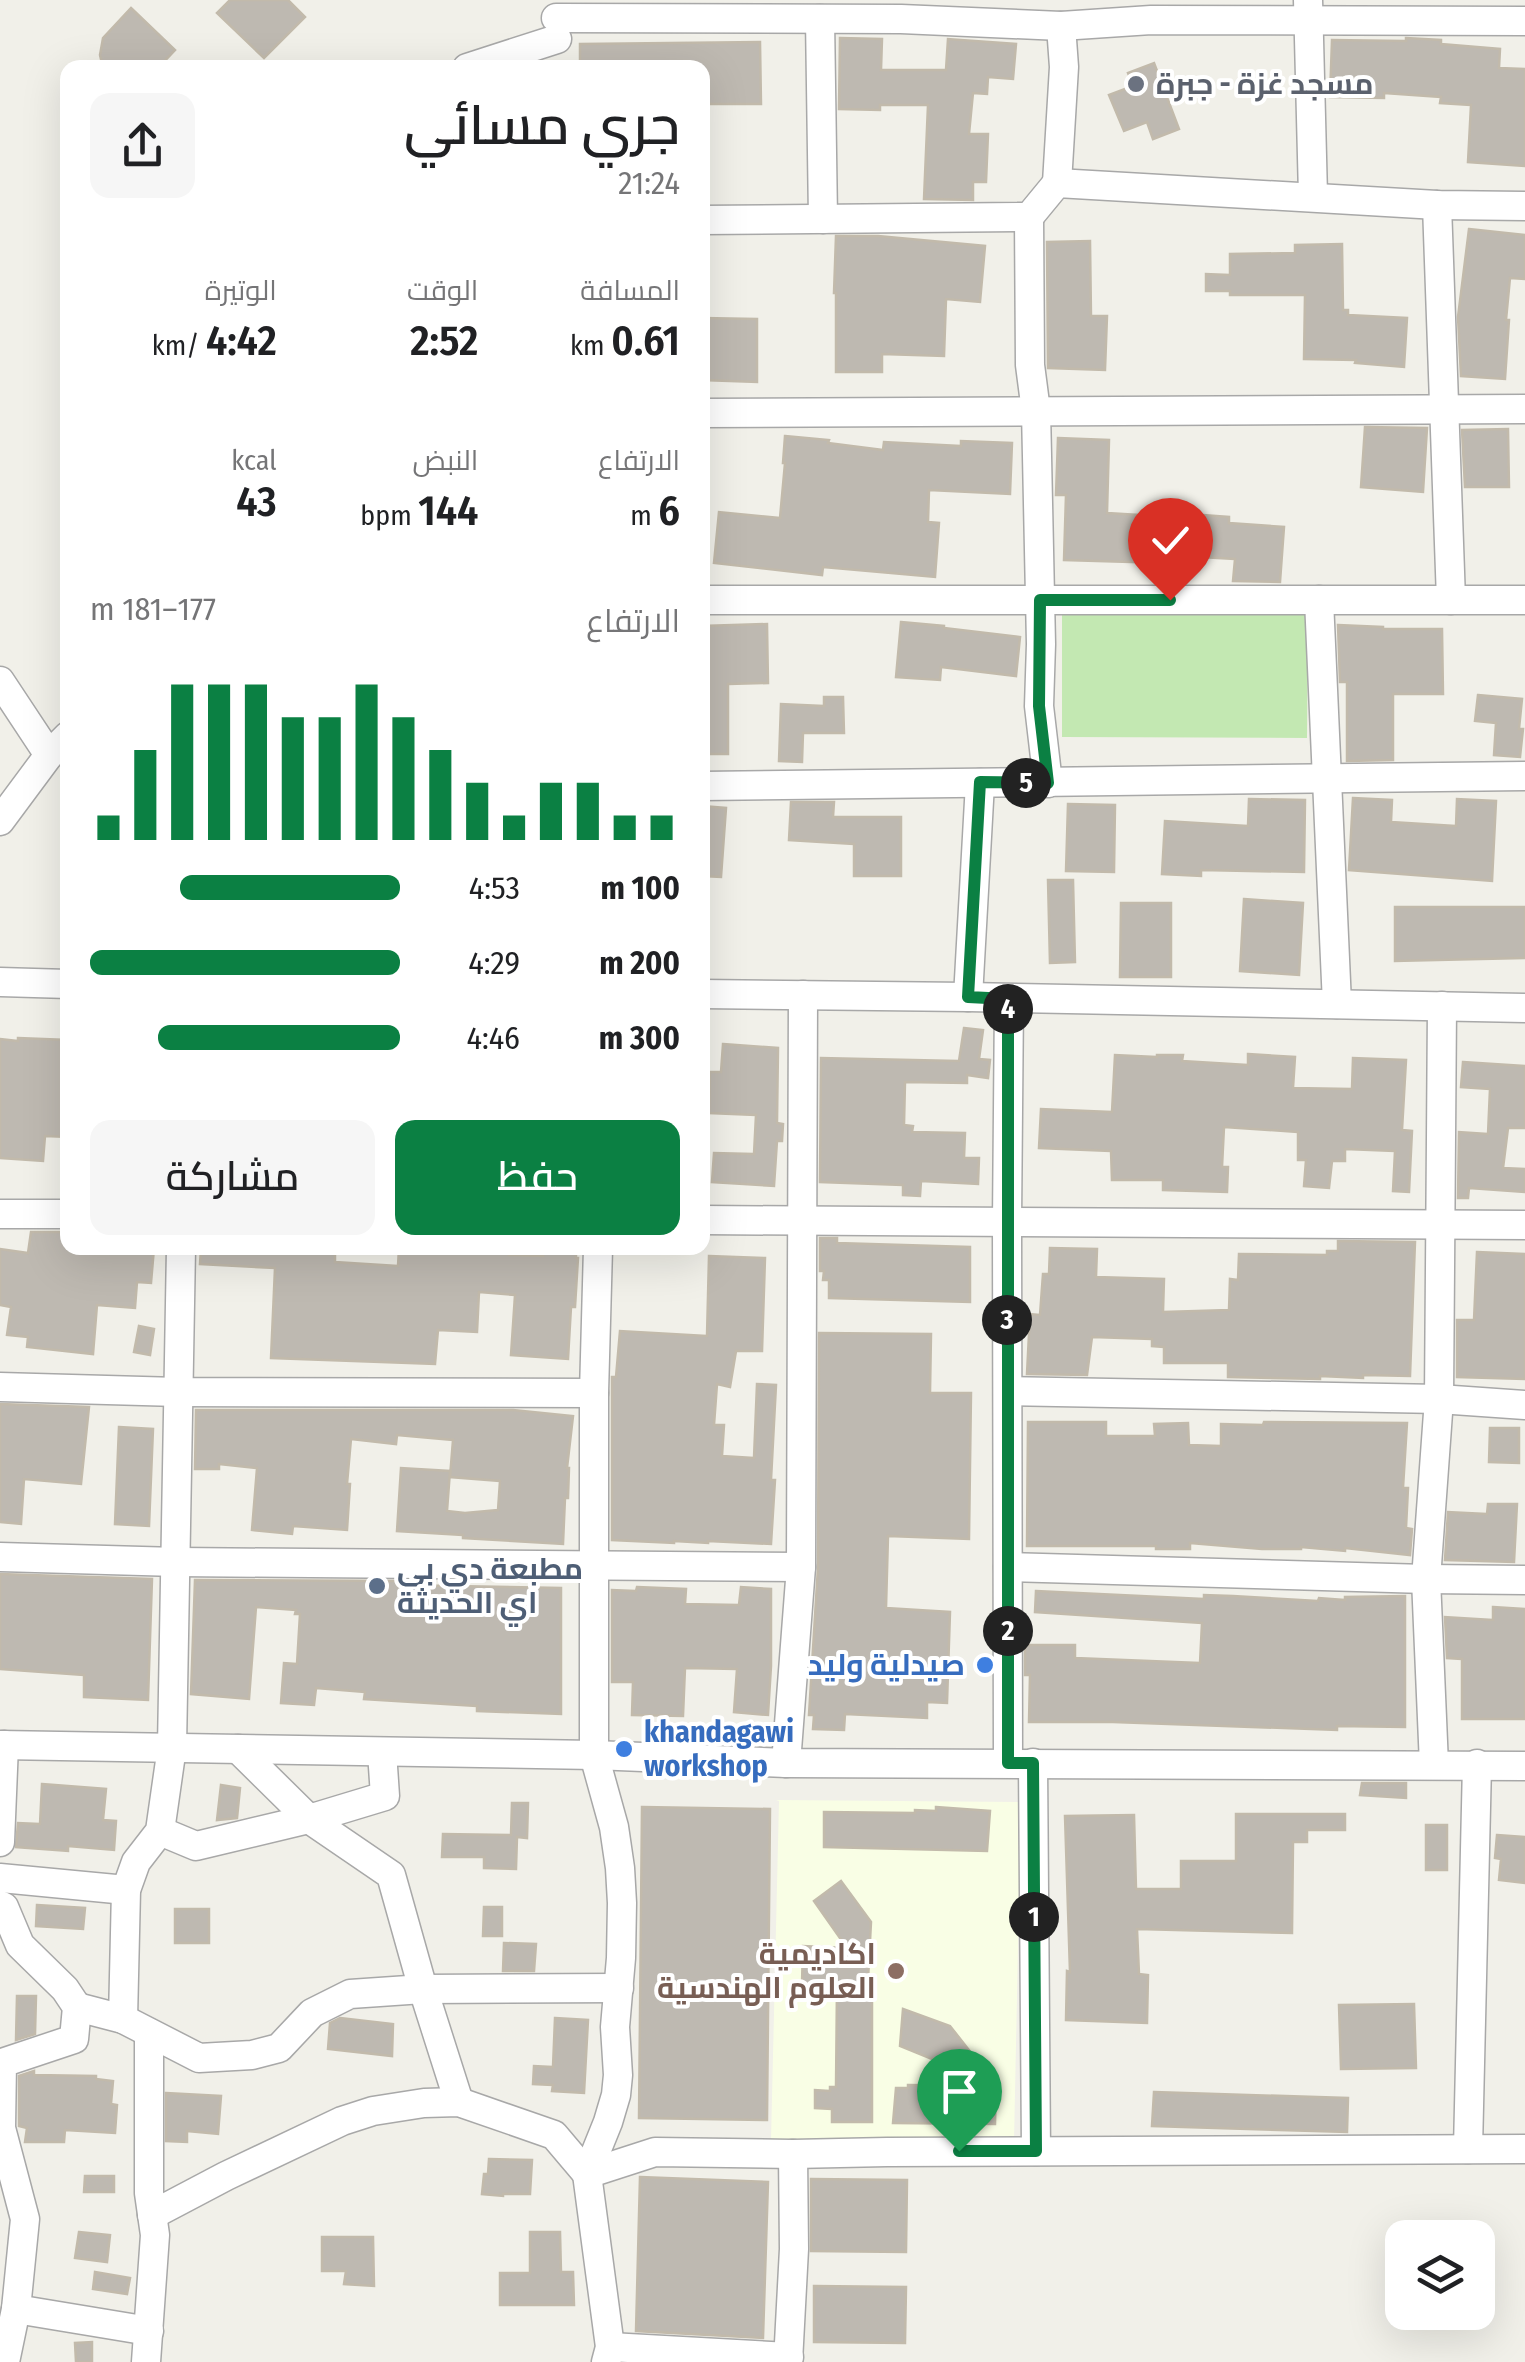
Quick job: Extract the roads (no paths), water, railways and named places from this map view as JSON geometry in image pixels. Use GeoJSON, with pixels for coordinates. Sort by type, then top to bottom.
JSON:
{"type":"FeatureCollection","features":[{"type":"Feature","properties":{"kind":"street"},"geometry":{"type":"LineString","coordinates":[[482,60],[557,19],[820,19],[901,10],[1061,26],[1308,10],[1519,14]]}},
{"type":"Feature","properties":{"kind":"street"},"geometry":{"type":"LineString","coordinates":[[1308,10],[1313,196]]}},
{"type":"Feature","properties":{"kind":"street"},"geometry":{"type":"LineString","coordinates":[[557,19],[557,60]]}},
{"type":"Feature","properties":{"kind":"street"},"geometry":{"type":"LineString","coordinates":[[820,19],[823,219]]}},
{"type":"Feature","properties":{"kind":"street"},"geometry":{"type":"LineString","coordinates":[[1048,783],[1039,706],[1040,600],[1036,412],[1030,365],[1029,218],[1057,184],[1064,67],[1061,26]]}},
{"type":"Feature","properties":{"kind":"street"},"geometry":{"type":"LineString","coordinates":[[1057,184],[1525,206]]}},
{"type":"Feature","properties":{"kind":"street"},"geometry":{"type":"LineString","coordinates":[[1437,204],[1450,600]]}},
{"type":"Feature","properties":{"kind":"street"},"geometry":{"type":"LineString","coordinates":[[710,220],[1029,218]]}},
{"type":"Feature","properties":{"kind":"street"},"geometry":{"type":"LineString","coordinates":[[710,413],[1525,409]]}},
{"type":"Feature","properties":{"kind":"street"},"geometry":{"type":"LineString","coordinates":[[710,600],[1525,600]]}},
{"type":"Feature","properties":{"kind":"street"},"geometry":{"type":"LineString","coordinates":[[1319,600],[1337,1004]]}},
{"type":"Feature","properties":{"kind":"street"},"geometry":{"type":"LineString","coordinates":[[0,681],[58,745],[0,821]]}},
{"type":"Feature","properties":{"kind":"street"},"geometry":{"type":"LineString","coordinates":[[710,786],[1525,776]]}},
{"type":"Feature","properties":{"kind":"street"},"geometry":{"type":"LineString","coordinates":[[968,997],[980,782]]}},
{"type":"Feature","properties":{"kind":"street"},"geometry":{"type":"LineString","coordinates":[[0,982],[60,984]]}},
{"type":"Feature","properties":{"kind":"street"},"geometry":{"type":"LineString","coordinates":[[710,994],[1525,1008]]}},
{"type":"Feature","properties":{"kind":"street"},"geometry":{"type":"LineString","coordinates":[[786,1763],[800,1567],[803,995]]}},
{"type":"Feature","properties":{"kind":"street"},"geometry":{"type":"LineString","coordinates":[[1008,999],[1008,1567],[1036,2151]]}},
{"type":"Feature","properties":{"kind":"street"},"geometry":{"type":"LineString","coordinates":[[1434,1765],[1426,1579],[1440,1398],[1442,1006]]}},
{"type":"Feature","properties":{"kind":"street"},"geometry":{"type":"LineString","coordinates":[[0,1214],[60,1214]]}},
{"type":"Feature","properties":{"kind":"street"},"geometry":{"type":"LineString","coordinates":[[710,1220],[1525,1225]]}},
{"type":"Feature","properties":{"kind":"street"},"geometry":{"type":"LineString","coordinates":[[123,2018],[126,1890],[136,1862],[160,1831],[172,1747],[181,1255]]}},
{"type":"Feature","properties":{"kind":"street"},"geometry":{"type":"LineString","coordinates":[[598,1255],[594,1756],[614,1827],[622,1903],[615,2026],[616,2095],[587,2174],[608,2354],[788,2360],[794,2249],[792,2154]]}},
{"type":"Feature","properties":{"kind":"street"},"geometry":{"type":"LineString","coordinates":[[0,1387],[178,1392],[594,1393]]}},
{"type":"Feature","properties":{"kind":"street"},"geometry":{"type":"LineString","coordinates":[[1008,1391],[1440,1398],[1525,1405]]}},
{"type":"Feature","properties":{"kind":"street"},"geometry":{"type":"LineString","coordinates":[[0,1557],[800,1567]]}},
{"type":"Feature","properties":{"kind":"street"},"geometry":{"type":"LineString","coordinates":[[1008,1567],[1525,1580]]}},
{"type":"Feature","properties":{"kind":"street"},"geometry":{"type":"LineString","coordinates":[[0,1842],[2,1745],[786,1763],[1525,1766]]}},
{"type":"Feature","properties":{"kind":"street"},"geometry":{"type":"LineString","coordinates":[[238,1749],[309,1819],[391,1875],[460,2102]]}},
{"type":"Feature","properties":{"kind":"street"},"geometry":{"type":"LineString","coordinates":[[160,1831],[196,1846],[385,1796],[382,1752]]}},
{"type":"Feature","properties":{"kind":"street"},"geometry":{"type":"LineString","coordinates":[[1468,2149],[1477,1764]]}},
{"type":"Feature","properties":{"kind":"street"},"geometry":{"type":"LineString","coordinates":[[5,2354],[16,2308],[25,2218],[1,2128],[2,2063],[74,2040],[77,2007],[66,1989],[10,1950],[1,1885],[126,1890]]}},
{"type":"Feature","properties":{"kind":"street"},"geometry":{"type":"LineString","coordinates":[[77,2007],[123,2018],[199,2058],[252,2055],[279,2048],[312,2014],[350,1994],[619,1988]]}},
{"type":"Feature","properties":{"kind":"street"},"geometry":{"type":"LineString","coordinates":[[146,2362],[154,2235],[149,2193],[148,2033]]}},
{"type":"Feature","properties":{"kind":"street"},"geometry":{"type":"LineString","coordinates":[[152,2215],[342,2121],[398,2106],[460,2102],[554,2135],[587,2174]]}},
{"type":"Feature","properties":{"kind":"street"},"geometry":{"type":"LineString","coordinates":[[587,2174],[655,2152],[1525,2149]]}},
{"type":"Feature","properties":{"kind":"street"},"geometry":{"type":"LineString","coordinates":[[16,2308],[149,2331]]}},
{"type":"Feature","properties":{"kind":"place","name":"مسجد غزة - جبرة"},"geometry":{"type":"Point","coordinates":[1136,84]}},
{"type":"Feature","properties":{"kind":"place","name":"مطبعة دي بي اي الحديثة"},"geometry":{"type":"Point","coordinates":[377,1586]}},
{"type":"Feature","properties":{"kind":"place","name":"صيدلية وليد"},"geometry":{"type":"Point","coordinates":[985,1665]}},
{"type":"Feature","properties":{"kind":"place","name":"khandagawi workshop"},"geometry":{"type":"Point","coordinates":[624,1749]}},
{"type":"Feature","properties":{"kind":"place","name":"اكاديمية العلوم الهندسية"},"geometry":{"type":"Point","coordinates":[896,1971]}}]}
